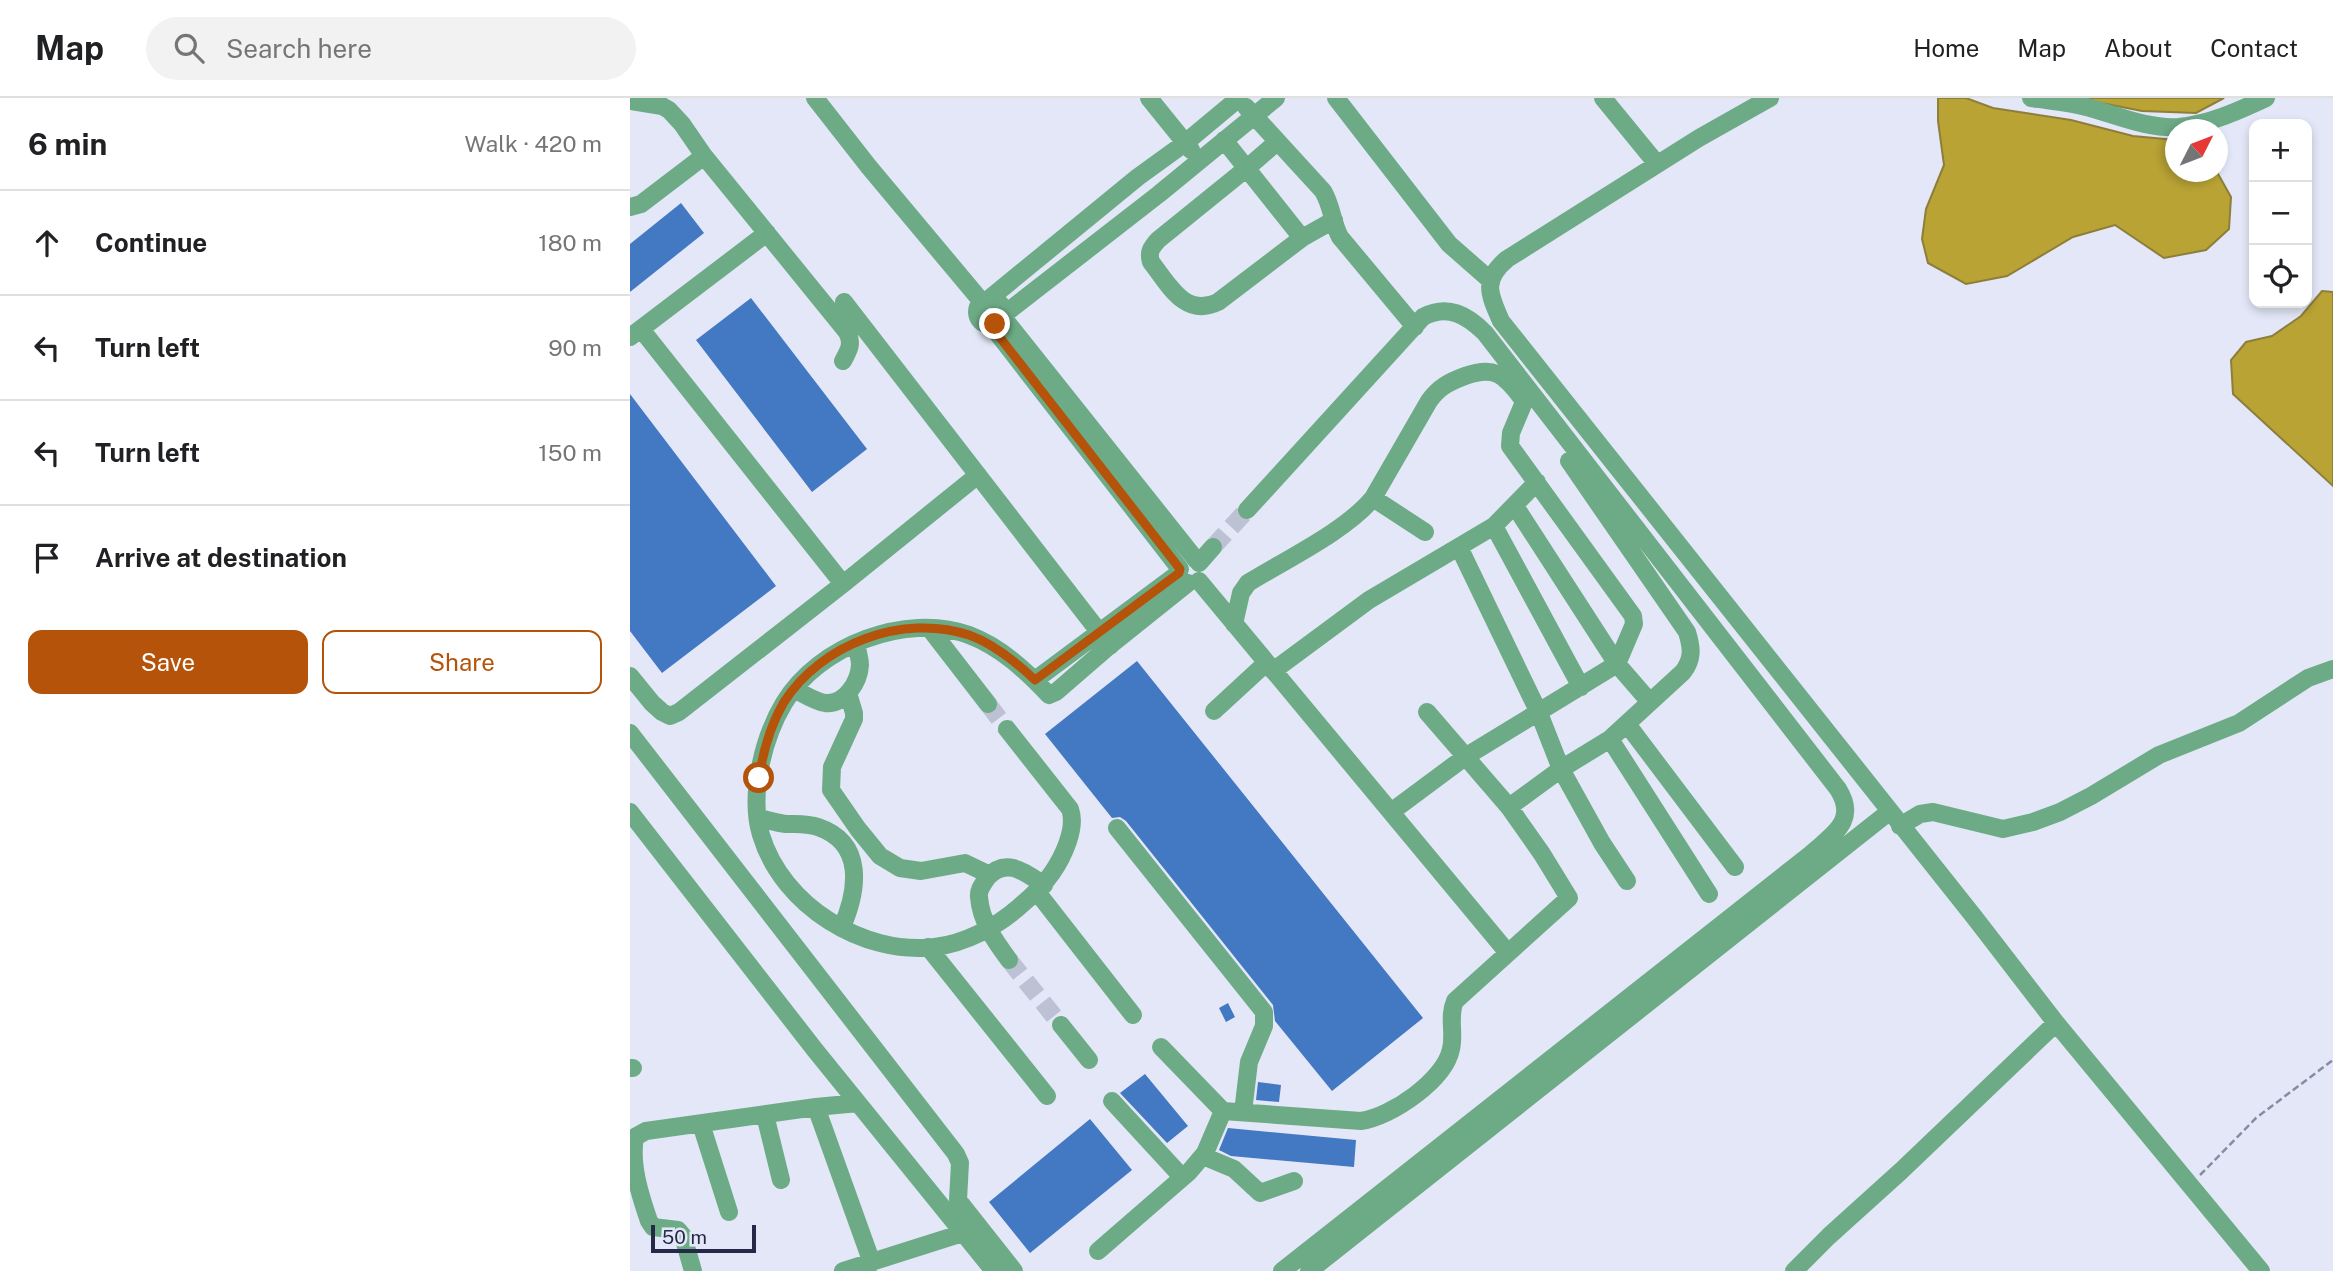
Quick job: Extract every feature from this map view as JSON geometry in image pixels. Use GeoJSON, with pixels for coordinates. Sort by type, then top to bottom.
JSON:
{"type":"FeatureCollection","features":[{"type":"Feature","properties":{"kind":"street"},"geometry":{"type":"LineString","coordinates":[[815,98],[869,167],[986,301]]}},
{"type":"Feature","properties":{"kind":"street"},"geometry":{"type":"LineString","coordinates":[[1149,98],[1199,161]]}},
{"type":"Feature","properties":{"kind":"street"},"geometry":{"type":"LineString","coordinates":[[1276,98],[1254,116],[1224,140],[1199,161],[997,321],[983,323],[978,317],[977,309],[986,301],[1239,98],[1254,116],[1277,142],[1323,191],[1340,237],[1415,327]]}},
{"type":"Feature","properties":{"kind":"street"},"geometry":{"type":"LineString","coordinates":[[1336,98],[1449,244],[1490,280]]}},
{"type":"Feature","properties":{"kind":"street"},"geometry":{"type":"LineString","coordinates":[[1603,98],[1657,164]]}},
{"type":"Feature","properties":{"kind":"street"},"geometry":{"type":"LineString","coordinates":[[1770,98],[1657,164],[1507,259],[1495,269],[1490,280],[1490,298],[1501,321],[2056,1023],[2261,1271]]}},
{"type":"Feature","properties":{"kind":"street"},"geometry":{"type":"LineString","coordinates":[[2031,98],[2077,105],[2154,126],[2178,127],[2202,123],[2266,98]]}},
{"type":"Feature","properties":{"kind":"street"},"geometry":{"type":"LineString","coordinates":[[630,101],[657,104],[669,110],[682,124],[704,156],[847,332],[851,347],[844,361]]}},
{"type":"Feature","properties":{"kind":"street"},"geometry":{"type":"LineString","coordinates":[[1224,140],[1302,238]]}},
{"type":"Feature","properties":{"kind":"street"},"geometry":{"type":"LineString","coordinates":[[1277,142],[1151,247],[1151,262],[1170,286],[1193,306],[1207,307],[1218,302],[1302,238],[1334,220]]}},
{"type":"Feature","properties":{"kind":"street"},"geometry":{"type":"LineString","coordinates":[[630,207],[641,204],[704,156]]}},
{"type":"Feature","properties":{"kind":"street"},"geometry":{"type":"LineString","coordinates":[[767,233],[635,333],[843,584]]}},
{"type":"Feature","properties":{"kind":"street"},"geometry":{"type":"LineString","coordinates":[[844,302],[1105,639]]}},
{"type":"Feature","properties":{"kind":"street"},"geometry":{"type":"LineString","coordinates":[[1247,510],[1423,317],[1435,311],[1460,314],[1474,322],[1485,333],[1838,789],[1843,799],[1845,815],[1838,830],[1811,854],[1282,1271]]}},
{"type":"Feature","properties":{"kind":"street"},"geometry":{"type":"LineString","coordinates":[[997,321],[1190,572],[1508,953]]}},
{"type":"Feature","properties":{"kind":"street"},"geometry":{"type":"LineString","coordinates":[[1234,624],[1241,593],[1248,583],[1344,525],[1363,510],[1373,498],[1437,391],[1446,383],[1481,370],[1504,378],[1577,471],[1687,632],[1692,649],[1688,666],[1610,739],[1561,769],[1509,807]]}},
{"type":"Feature","properties":{"kind":"street"},"geometry":{"type":"LineString","coordinates":[[1391,812],[1465,757],[1618,664],[1634,624],[1633,616],[1516,455],[1509,440],[1524,402]]}},
{"type":"Feature","properties":{"kind":"street"},"geometry":{"type":"LineString","coordinates":[[630,676],[662,712],[670,716],[679,712],[978,475]]}},
{"type":"Feature","properties":{"kind":"street"},"geometry":{"type":"LineString","coordinates":[[1214,711],[1270,667],[1369,600],[1493,526],[1537,482]]}},
{"type":"Feature","properties":{"kind":"street"},"geometry":{"type":"LineString","coordinates":[[1373,498],[1425,532]]}},
{"type":"Feature","properties":{"kind":"street"},"geometry":{"type":"LineString","coordinates":[[1515,506],[1618,664],[1649,701]]}},
{"type":"Feature","properties":{"kind":"street"},"geometry":{"type":"LineString","coordinates":[[1493,526],[1581,687]]}},
{"type":"Feature","properties":{"kind":"street"},"geometry":{"type":"LineString","coordinates":[[1007,729],[1070,809],[1073,822],[1059,863],[1040,889],[1007,918],[962,941],[928,947],[877,942],[827,920],[787,884],[773,862],[761,835],[759,818],[759,778],[763,751],[771,727],[785,701],[818,666],[847,646],[894,630],[930,629],[968,635],[988,645],[1010,658],[1049,695],[1053,694],[1105,639],[1190,572],[1213,547]]}},
{"type":"Feature","properties":{"kind":"street"},"geometry":{"type":"LineString","coordinates":[[1459,547],[1539,713],[1561,769],[1602,843],[1627,881]]}},
{"type":"Feature","properties":{"kind":"street"},"geometry":{"type":"LineString","coordinates":[[930,629],[988,704]]}},
{"type":"Feature","properties":{"kind":"street"},"geometry":{"type":"LineString","coordinates":[[794,689],[824,703],[833,703],[848,693],[855,683],[860,666],[856,643]]}},
{"type":"Feature","properties":{"kind":"street"},"geometry":{"type":"LineString","coordinates":[[1900,826],[1920,814],[1933,812],[2003,829],[2034,822],[2091,796],[2159,755],[2239,723],[2308,678],[2333,669]]}},
{"type":"Feature","properties":{"kind":"street"},"geometry":{"type":"LineString","coordinates":[[848,693],[854,719],[832,767],[831,790],[859,831],[880,856],[900,868],[921,871],[965,863],[990,875]]}},
{"type":"Feature","properties":{"kind":"street"},"geometry":{"type":"LineString","coordinates":[[1161,1047],[1223,1111],[1361,1121],[1393,1110],[1409,1099],[1446,1064],[1452,1043],[1451,1016],[1455,1001],[1569,898],[1509,807],[1427,712]]}},
{"type":"Feature","properties":{"kind":"street"},"geometry":{"type":"LineString","coordinates":[[1627,724],[1735,867]]}},
{"type":"Feature","properties":{"kind":"street"},"geometry":{"type":"LineString","coordinates":[[630,733],[956,1154],[960,1163],[958,1200],[1014,1271]]}},
{"type":"Feature","properties":{"kind":"street"},"geometry":{"type":"LineString","coordinates":[[1610,739],[1709,894]]}},
{"type":"Feature","properties":{"kind":"street"},"geometry":{"type":"LineString","coordinates":[[630,812],[993,1271]]}},
{"type":"Feature","properties":{"kind":"street"},"geometry":{"type":"LineString","coordinates":[[1309,1271],[1889,812]]}},
{"type":"Feature","properties":{"kind":"street"},"geometry":{"type":"LineString","coordinates":[[759,818],[785,824],[817,826],[844,842],[852,859],[854,881],[853,898],[842,927]]}},
{"type":"Feature","properties":{"kind":"street"},"geometry":{"type":"LineString","coordinates":[[1117,828],[1264,1012],[1264,1026],[1249,1062],[1243,1112]]}},
{"type":"Feature","properties":{"kind":"street"},"geometry":{"type":"LineString","coordinates":[[844,842],[859,831]]}},
{"type":"Feature","properties":{"kind":"street"},"geometry":{"type":"LineString","coordinates":[[1009,960],[987,929],[978,897],[979,889],[990,875],[1005,867],[1014,867],[1040,889],[1133,1015]]}},
{"type":"Feature","properties":{"kind":"street"},"geometry":{"type":"LineString","coordinates":[[928,947],[1047,1096]]}},
{"type":"Feature","properties":{"kind":"street"},"geometry":{"type":"LineString","coordinates":[[1794,1271],[2056,1023]]}},
{"type":"Feature","properties":{"kind":"street"},"geometry":{"type":"LineString","coordinates":[[1061,1025],[1089,1060]]}},
{"type":"Feature","properties":{"kind":"street"},"geometry":{"type":"LineString","coordinates":[[1112,1101],[1182,1177]]}},
{"type":"Feature","properties":{"kind":"street"},"geometry":{"type":"LineString","coordinates":[[693,1271],[683,1236],[678,1230],[653,1227],[649,1221],[634,1176],[631,1147],[635,1137],[646,1131],[858,1103]]}},
{"type":"Feature","properties":{"kind":"street"},"geometry":{"type":"LineString","coordinates":[[816,1107],[872,1263]]}},
{"type":"Feature","properties":{"kind":"street"},"geometry":{"type":"LineString","coordinates":[[1098,1251],[1203,1156],[1223,1111]]}},
{"type":"Feature","properties":{"kind":"street"},"geometry":{"type":"LineString","coordinates":[[765,1115],[781,1180]]}},
{"type":"Feature","properties":{"kind":"street"},"geometry":{"type":"LineString","coordinates":[[701,1124],[729,1212]]}},
{"type":"Feature","properties":{"kind":"street"},"geometry":{"type":"LineString","coordinates":[[1203,1156],[1234,1169],[1260,1193],[1294,1181]]}},
{"type":"Feature","properties":{"kind":"street"},"geometry":{"type":"LineString","coordinates":[[843,1271],[963,1233]]}},
{"type":"Feature","properties":{"kind":"path"},"geometry":{"type":"LineString","coordinates":[[2190,1184],[2256,1118],[2333,1059]]}},
{"type":"Feature","properties":{"kind":"shaded area"},"geometry":{"type":"Polygon","coordinates":[[[1938,98],[1966,98],[1993,108],[2071,120],[2133,136],[2165,139],[2165,182],[2223,182],[2231,197],[2229,229],[2206,250],[2164,258],[2115,225],[2073,237],[2007,276],[1966,284],[1928,263],[1922,239],[1926,209],[1944,165],[1938,98]]]}},
{"type":"Feature","properties":{"kind":"shaded area"},"geometry":{"type":"Polygon","coordinates":[[[2076,98],[2224,98],[2196,113],[2142,111],[2076,98]]]}},
{"type":"Feature","properties":{"kind":"shaded area"},"geometry":{"type":"Polygon","coordinates":[[[2322,291],[2333,292],[2333,486],[2233,394],[2231,360],[2246,342],[2272,336],[2301,316],[2308,308],[2312,308],[2312,303],[2322,291]]]}},
{"type":"Feature","properties":{"kind":"building"},"geometry":{"type":"Polygon","coordinates":[[[681,203],[704,233],[630,292],[630,244],[681,203]]]}},
{"type":"Feature","properties":{"kind":"building"},"geometry":{"type":"Polygon","coordinates":[[[751,298],[867,449],[812,492],[696,340],[751,298]]]}},
{"type":"Feature","properties":{"kind":"building"},"geometry":{"type":"Polygon","coordinates":[[[630,394],[776,586],[662,673],[630,631],[630,394]]]}},
{"type":"Feature","properties":{"kind":"building"},"geometry":{"type":"Polygon","coordinates":[[[1137,661],[1423,1018],[1332,1091],[1275,1021],[1273,1005],[1126,821],[1120,817],[1112,818],[1045,734],[1137,661]]]}},
{"type":"Feature","properties":{"kind":"building"},"geometry":{"type":"Polygon","coordinates":[[[1228,1003],[1235,1017],[1226,1022],[1219,1008],[1228,1003]]]}},
{"type":"Feature","properties":{"kind":"building"},"geometry":{"type":"Polygon","coordinates":[[[1145,1074],[1188,1126],[1167,1143],[1120,1093],[1145,1074]]]}},
{"type":"Feature","properties":{"kind":"building"},"geometry":{"type":"Polygon","coordinates":[[[1258,1082],[1281,1085],[1279,1102],[1256,1100],[1258,1082]]]}},
{"type":"Feature","properties":{"kind":"building"},"geometry":{"type":"Polygon","coordinates":[[[1090,1119],[1132,1170],[1030,1253],[989,1202],[1090,1119]]]}},
{"type":"Feature","properties":{"kind":"building"},"geometry":{"type":"Polygon","coordinates":[[[1228,1128],[1356,1140],[1354,1167],[1231,1156],[1219,1150],[1228,1128]]]}},
{"type":"Feature","properties":{"kind":"tunnel"},"geometry":{"type":"LineString","coordinates":[[1213,547],[1247,510]]}},
{"type":"Feature","properties":{"kind":"tunnel"},"geometry":{"type":"LineString","coordinates":[[988,704],[1007,729]]}},
{"type":"Feature","properties":{"kind":"tunnel"},"geometry":{"type":"LineString","coordinates":[[1009,960],[1061,1025]]}},
{"type":"Feature","properties":{"kind":"route"},"geometry":{"type":"LineString","coordinates":[[759,778],[763,751],[771,727],[785,701],[800,682],[818,666],[847,646],[894,630],[942,630],[968,635],[988,645],[1010,658],[1035,680],[1179,573],[1180,569],[991,326],[995,324]]}}]}
